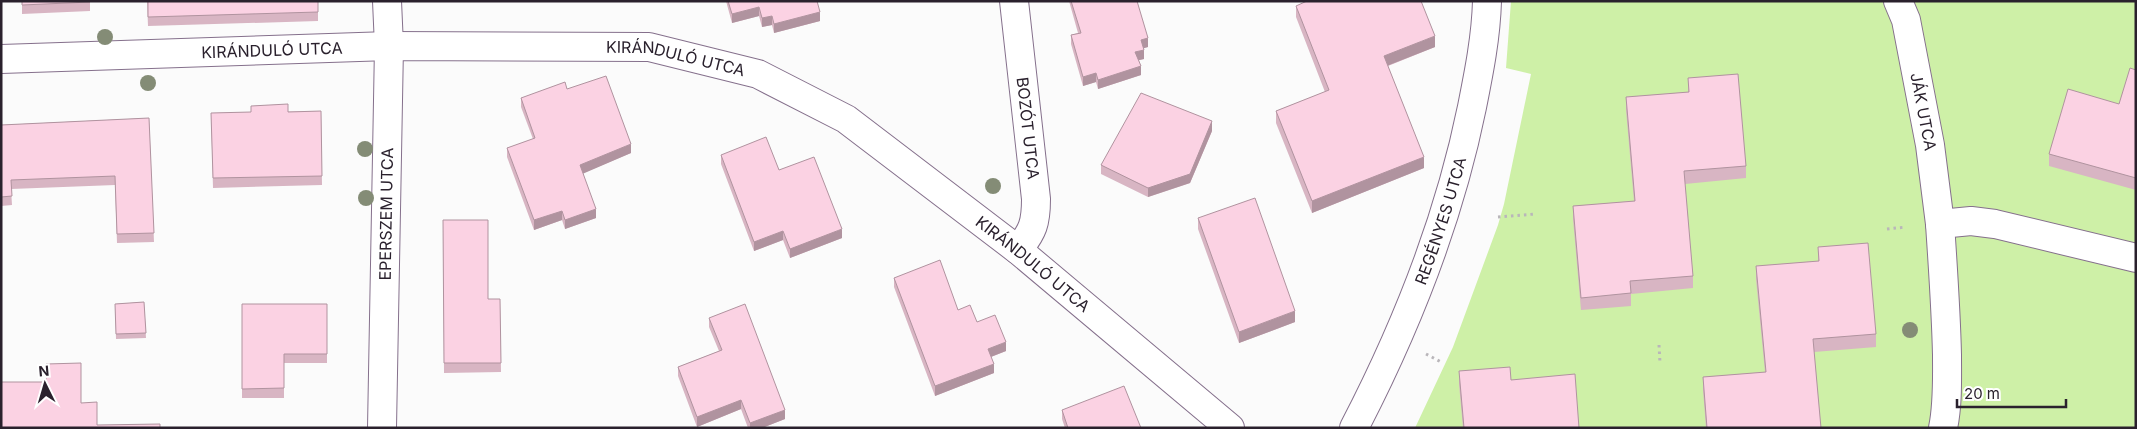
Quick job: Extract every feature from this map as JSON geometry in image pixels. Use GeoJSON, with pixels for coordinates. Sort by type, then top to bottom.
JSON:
{"type":"FeatureCollection","features":[{"type":"Feature","properties":{"kind":"street","name":"EPERSZEM UTCA"},"geometry":{"type":"LineString","coordinates":[[382,428],[389,46],[387,1]]}},
{"type":"Feature","properties":{"kind":"street","name":"BOZÓT UTCA"},"geometry":{"type":"LineString","coordinates":[[1014,1],[1036,199],[1036,220],[1030,235],[1018,250]]}},
{"type":"Feature","properties":{"kind":"street","name":"REGÉNYES UTCA"},"geometry":{"type":"LineString","coordinates":[[1354,428],[1398,339],[1443,221],[1456,176],[1478,73],[1486,22],[1487,1]]}},
{"type":"Feature","properties":{"kind":"street","name":"JÁK UTCA"},"geometry":{"type":"LineString","coordinates":[[1898,1],[1906,20],[1930,145],[1940,224],[1947,371],[1943,428]]}},
{"type":"Feature","properties":{"kind":"street","name":"KIRÁNDULÓ UTCA"},"geometry":{"type":"LineString","coordinates":[[1,58],[389,46],[649,46],[758,74],[846,120],[1018,250],[1230,428]]}},
{"type":"Feature","properties":{"kind":"street"},"geometry":{"type":"LineString","coordinates":[[1940,224],[1971,221],[1994,224],[2136,258]]}},
{"type":"Feature","properties":{"kind":"path"},"geometry":{"type":"LineString","coordinates":[[1498,217],[1535,214]]}},
{"type":"Feature","properties":{"kind":"path"},"geometry":{"type":"LineString","coordinates":[[1659,346],[1660,363]]}},
{"type":"Feature","properties":{"kind":"green space"},"geometry":{"type":"Polygon","coordinates":[[[1511,1],[2136,1],[2136,428],[1415,428],[1453,347],[1504,204],[1531,74],[1506,68],[1511,1]]]}},
{"type":"Feature","properties":{"kind":"building"},"geometry":{"type":"Polygon","coordinates":[[[22,1],[90,1],[90,2],[22,5],[22,1]]]}},
{"type":"Feature","properties":{"kind":"building"},"geometry":{"type":"Polygon","coordinates":[[[148,1],[318,1],[318,12],[148,17],[148,1]]]}},
{"type":"Feature","properties":{"kind":"building"},"geometry":{"type":"Polygon","coordinates":[[[728,1],[817,1],[820,12],[774,24],[772,16],[762,18],[759,7],[732,14],[728,1]]]}},
{"type":"Feature","properties":{"kind":"building"},"geometry":{"type":"Polygon","coordinates":[[[1071,1],[1137,1],[1148,38],[1141,40],[1144,50],[1135,52],[1141,66],[1098,80],[1096,73],[1083,77],[1071,35],[1081,33],[1071,1]]]}},
{"type":"Feature","properties":{"kind":"building"},"geometry":{"type":"Polygon","coordinates":[[[1307,1],[1421,1],[1435,36],[1384,56],[1424,157],[1312,201],[1276,111],[1329,90],[1296,6],[1307,1]]]}},
{"type":"Feature","properties":{"kind":"building"},"geometry":{"type":"Polygon","coordinates":[[[2130,68],[2136,70],[2136,178],[2049,154],[2068,89],[2119,104],[2130,68]]]}},
{"type":"Feature","properties":{"kind":"building"},"geometry":{"type":"Polygon","coordinates":[[[1738,74],[1746,166],[1684,171],[1693,276],[1630,281],[1631,293],[1581,298],[1573,206],[1635,201],[1626,97],[1689,92],[1688,78],[1738,74]]]}},
{"type":"Feature","properties":{"kind":"building"},"geometry":{"type":"Polygon","coordinates":[[[606,76],[631,144],[580,165],[596,209],[565,220],[562,211],[534,220],[507,148],[535,138],[521,98],[565,82],[567,89],[606,76]]]}},
{"type":"Feature","properties":{"kind":"building"},"geometry":{"type":"Polygon","coordinates":[[[1141,93],[1212,121],[1190,174],[1148,188],[1101,165],[1141,93]]]}},
{"type":"Feature","properties":{"kind":"building"},"geometry":{"type":"Polygon","coordinates":[[[288,104],[288,112],[321,111],[322,176],[213,178],[211,113],[251,112],[251,106],[288,104]]]}},
{"type":"Feature","properties":{"kind":"building"},"geometry":{"type":"Polygon","coordinates":[[[149,118],[154,233],[117,234],[115,176],[11,180],[12,196],[1,197],[1,125],[149,118]]]}},
{"type":"Feature","properties":{"kind":"building"},"geometry":{"type":"Polygon","coordinates":[[[766,137],[779,170],[814,157],[842,229],[790,249],[783,231],[754,242],[721,155],[766,137]]]}},
{"type":"Feature","properties":{"kind":"building"},"geometry":{"type":"Polygon","coordinates":[[[1255,198],[1295,311],[1239,332],[1198,218],[1255,198]]]}},
{"type":"Feature","properties":{"kind":"building"},"geometry":{"type":"Polygon","coordinates":[[[443,220],[488,220],[488,299],[500,299],[501,363],[444,363],[443,220]]]}},
{"type":"Feature","properties":{"kind":"building"},"geometry":{"type":"Polygon","coordinates":[[[1868,243],[1876,334],[1813,339],[1821,428],[1707,428],[1703,377],[1766,372],[1756,266],[1819,261],[1818,247],[1868,243]]]}},
{"type":"Feature","properties":{"kind":"building"},"geometry":{"type":"Polygon","coordinates":[[[940,260],[958,310],[970,305],[977,322],[995,315],[1006,342],[988,349],[994,364],[935,386],[894,278],[940,260]]]}},
{"type":"Feature","properties":{"kind":"building"},"geometry":{"type":"Polygon","coordinates":[[[144,302],[146,333],[116,334],[115,304],[144,302]]]}},
{"type":"Feature","properties":{"kind":"building"},"geometry":{"type":"Polygon","coordinates":[[[242,304],[327,304],[327,354],[284,354],[284,388],[242,389],[242,304]]]}},
{"type":"Feature","properties":{"kind":"building"},"geometry":{"type":"Polygon","coordinates":[[[745,304],[785,410],[750,423],[741,400],[697,417],[678,367],[722,350],[709,318],[745,304]]]}},
{"type":"Feature","properties":{"kind":"building"},"geometry":{"type":"Polygon","coordinates":[[[81,363],[81,403],[97,402],[97,425],[160,424],[160,428],[1,428],[1,382],[46,382],[46,364],[81,363]]]}},
{"type":"Feature","properties":{"kind":"building"},"geometry":{"type":"Polygon","coordinates":[[[1510,367],[1511,380],[1575,374],[1579,428],[1464,428],[1459,371],[1510,367]]]}},
{"type":"Feature","properties":{"kind":"building"},"geometry":{"type":"Polygon","coordinates":[[[1124,386],[1141,428],[1068,428],[1062,410],[1124,386]]]}}]}
